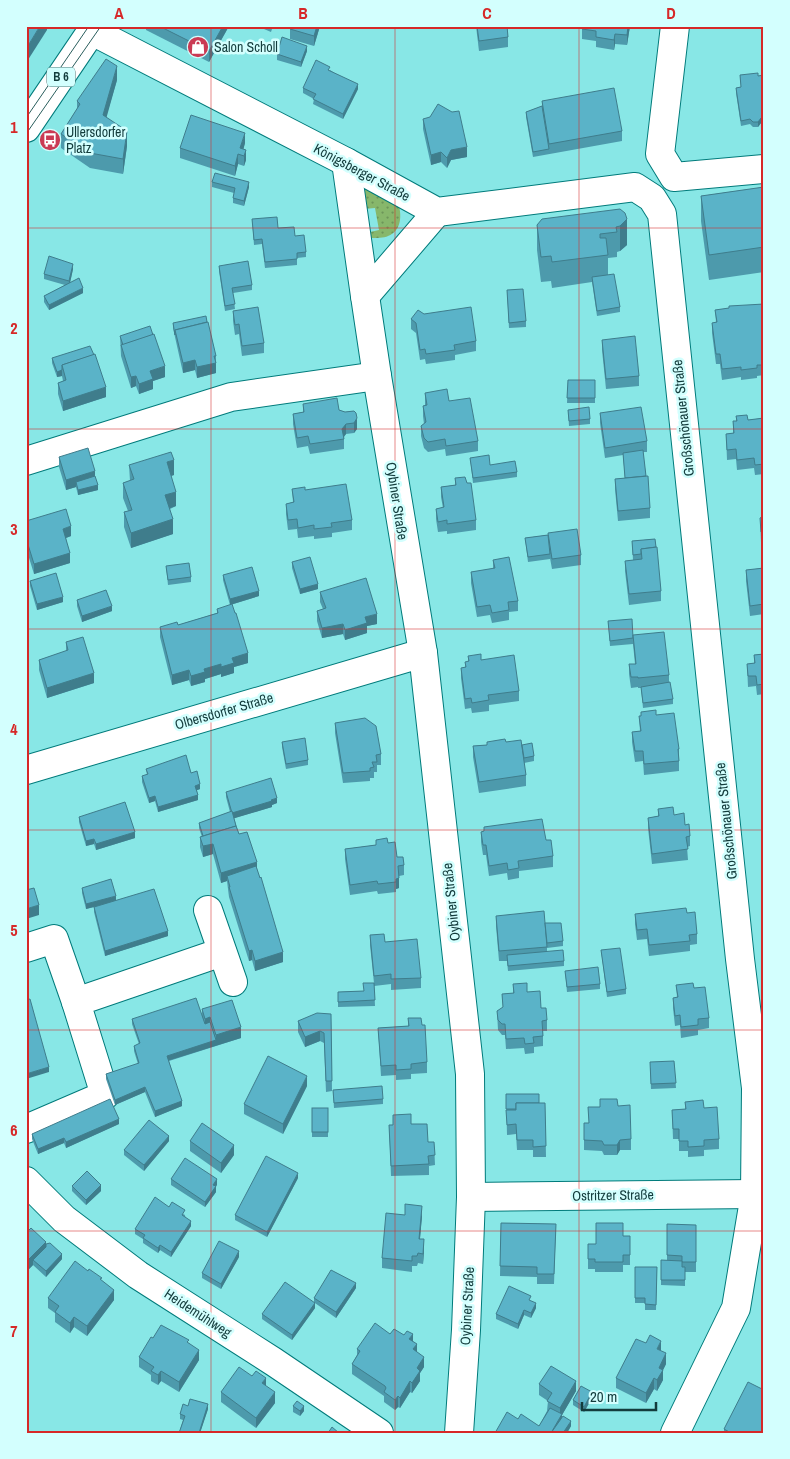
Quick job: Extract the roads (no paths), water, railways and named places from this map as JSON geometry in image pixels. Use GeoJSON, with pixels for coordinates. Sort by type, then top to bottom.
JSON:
{"type":"FeatureCollection","features":[{"type":"Feature","properties":{"kind":"street"},"geometry":{"type":"LineString","coordinates":[[675,26],[660,154],[674,177],[764,169]]}},
{"type":"Feature","properties":{"kind":"street","name":"B 6"},"geometry":{"type":"LineString","coordinates":[[26,128],[94,28]]}},
{"type":"Feature","properties":{"kind":"street","name":"Königsberger Straße"},"geometry":{"type":"LineString","coordinates":[[94,28],[437,212]]}},
{"type":"Feature","properties":{"kind":"street","name":"Oybiner Straße"},"geometry":{"type":"LineString","coordinates":[[346,162],[377,376],[423,653],[470,1074],[471,1197],[466,1330],[459,1433]]}},
{"type":"Feature","properties":{"kind":"street","name":"Großschönauer Straße"},"geometry":{"type":"LineString","coordinates":[[437,212],[636,187],[652,198],[662,214],[739,950],[756,1088],[755,1194],[736,1308],[675,1433]]}},
{"type":"Feature","properties":{"kind":"street"},"geometry":{"type":"LineString","coordinates":[[365,296],[437,212]]}},
{"type":"Feature","properties":{"kind":"street"},"geometry":{"type":"LineString","coordinates":[[26,461],[231,397],[377,376]]}},
{"type":"Feature","properties":{"kind":"street","name":"Olbersdorfer Straße"},"geometry":{"type":"LineString","coordinates":[[26,770],[423,653]]}},
{"type":"Feature","properties":{"kind":"street"},"geometry":{"type":"LineString","coordinates":[[208,910],[232,982]]}},
{"type":"Feature","properties":{"kind":"street"},"geometry":{"type":"LineString","coordinates":[[26,948],[54,939],[105,1095],[26,1129]]}},
{"type":"Feature","properties":{"kind":"street"},"geometry":{"type":"LineString","coordinates":[[76,1002],[222,952]]}},
{"type":"Feature","properties":{"kind":"street","name":"Heidemühlweg"},"geometry":{"type":"LineString","coordinates":[[26,1181],[64,1219],[138,1275],[274,1362],[379,1433]]}},
{"type":"Feature","properties":{"kind":"street","name":"Ostritzer Straße"},"geometry":{"type":"LineString","coordinates":[[471,1197],[755,1194]]}},
{"type":"Feature","properties":{"kind":"tram line"},"geometry":{"type":"LineString","coordinates":[[26,118],[89,26]]}},
{"type":"Feature","properties":{"kind":"tram line"},"geometry":{"type":"LineString","coordinates":[[26,134],[101,26]]}},
{"type":"Feature","properties":{"kind":"place","name":"Salon Scholl"},"geometry":{"type":"Point","coordinates":[198,47]}},
{"type":"Feature","properties":{"kind":"place","name":"Ullersdorfer Platz"},"geometry":{"type":"Point","coordinates":[50,140]}}]}
